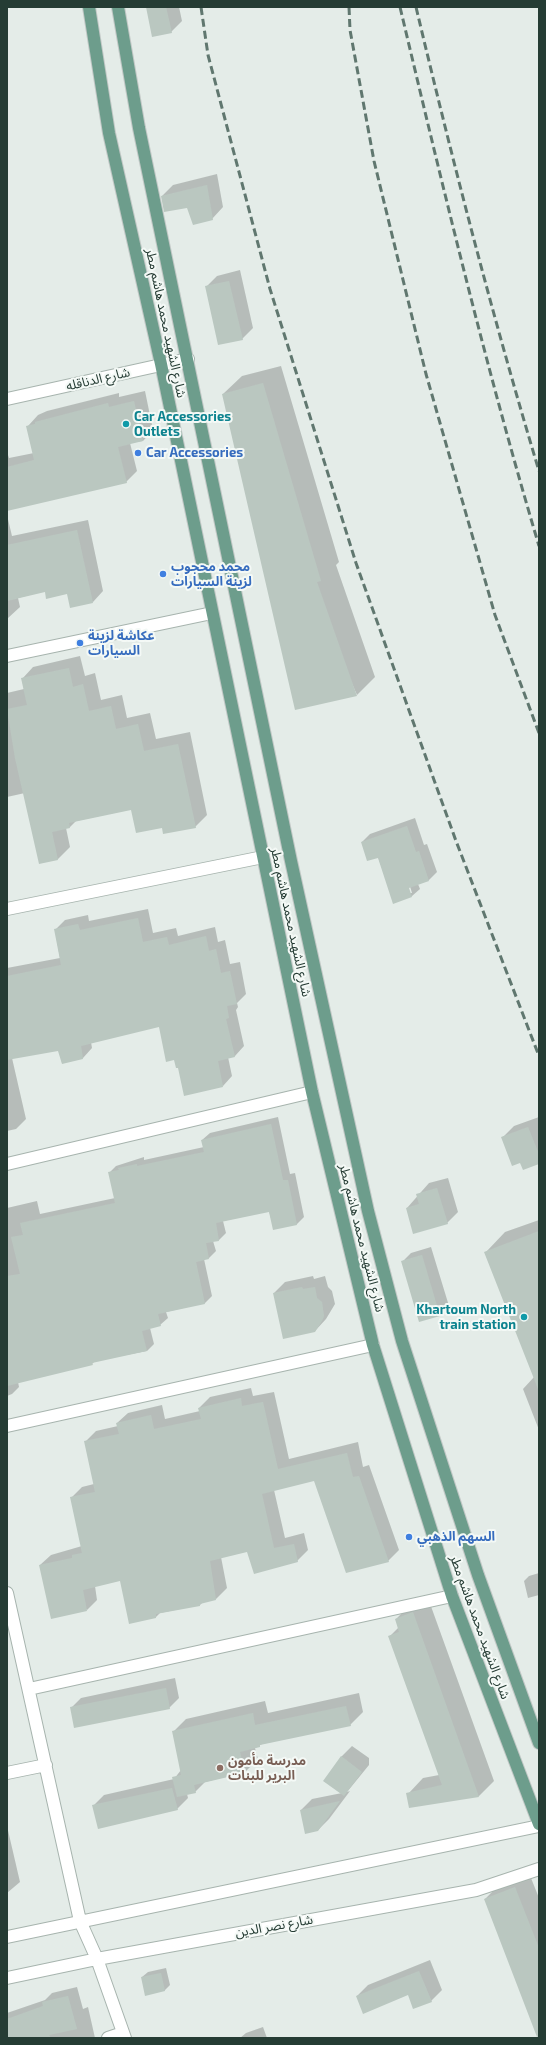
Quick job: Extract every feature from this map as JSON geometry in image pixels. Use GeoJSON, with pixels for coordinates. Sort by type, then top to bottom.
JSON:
{"type":"FeatureCollection","features":[{"type":"Feature","properties":{"kind":"main road","name":"شارع الشهيد محمد هاشم مطر"},"geometry":{"type":"LineString","coordinates":[[89,7],[109,133],[161,364],[312,1092],[374,1345],[452,1596],[539,1825]]}},
{"type":"Feature","properties":{"kind":"main road","name":"شارع الشهيد محمد هاشم مطر"},"geometry":{"type":"LineString","coordinates":[[118,7],[139,128],[291,861],[368,1211],[409,1364],[478,1575],[539,1742]]}},
{"type":"Feature","properties":{"kind":"street","name":"شارع الدناقله"},"geometry":{"type":"LineString","coordinates":[[7,399],[188,359]]}},
{"type":"Feature","properties":{"kind":"street"},"geometry":{"type":"LineString","coordinates":[[7,656],[212,613]]}},
{"type":"Feature","properties":{"kind":"street"},"geometry":{"type":"LineString","coordinates":[[7,909],[263,857]]}},
{"type":"Feature","properties":{"kind":"street"},"geometry":{"type":"LineString","coordinates":[[7,1164],[312,1092]]}},
{"type":"Feature","properties":{"kind":"street"},"geometry":{"type":"LineString","coordinates":[[7,1426],[374,1345]]}},
{"type":"Feature","properties":{"kind":"street"},"geometry":{"type":"LineString","coordinates":[[29,1689],[452,1596]]}},
{"type":"Feature","properties":{"kind":"street"},"geometry":{"type":"LineString","coordinates":[[8,1599],[80,1921],[97,1958],[124,2035],[108,2038]]}},
{"type":"Feature","properties":{"kind":"street"},"geometry":{"type":"LineString","coordinates":[[7,1773],[46,1765]]}},
{"type":"Feature","properties":{"kind":"street"},"geometry":{"type":"LineString","coordinates":[[7,1937],[539,1825]]}},
{"type":"Feature","properties":{"kind":"street","name":"شارع نصر الدين"},"geometry":{"type":"LineString","coordinates":[[7,1978],[97,1958],[476,1890],[539,1869]]}},
{"type":"Feature","properties":{"kind":"building"},"geometry":{"type":"Polygon","coordinates":[[[146,7],[166,7],[172,33],[152,37],[146,7]]]}},
{"type":"Feature","properties":{"kind":"building"},"geometry":{"type":"Polygon","coordinates":[[[207,185],[213,220],[193,225],[187,208],[164,212],[161,196],[207,185]]]}},
{"type":"Feature","properties":{"kind":"building"},"geometry":{"type":"Polygon","coordinates":[[[229,281],[243,340],[218,345],[205,286],[229,281]]]}},
{"type":"Feature","properties":{"kind":"building"},"geometry":{"type":"Polygon","coordinates":[[[263,383],[321,581],[317,582],[357,696],[295,710],[222,394],[263,383]]]}},
{"type":"Feature","properties":{"kind":"building"},"geometry":{"type":"Polygon","coordinates":[[[134,401],[143,441],[118,447],[127,483],[7,511],[7,467],[34,460],[26,426],[35,424],[35,422],[108,403],[109,407],[134,401]]]}},
{"type":"Feature","properties":{"kind":"building"},"geometry":{"type":"Polygon","coordinates":[[[77,530],[93,603],[70,608],[67,594],[46,599],[45,592],[7,601],[7,545],[77,530]]]}},
{"type":"Feature","properties":{"kind":"building"},"geometry":{"type":"Polygon","coordinates":[[[69,668],[73,687],[83,684],[89,711],[111,706],[116,729],[138,724],[144,751],[178,744],[196,828],[163,834],[162,828],[136,833],[131,810],[69,823],[70,828],[52,832],[58,860],[39,864],[15,758],[7,709],[27,705],[21,678],[69,668]]]}},
{"type":"Feature","properties":{"kind":"building"},"geometry":{"type":"Polygon","coordinates":[[[407,826],[416,852],[419,851],[429,881],[409,888],[412,897],[393,904],[378,858],[367,861],[361,842],[407,826]]]}},
{"type":"Feature","properties":{"kind":"building"},"geometry":{"type":"Polygon","coordinates":[[[138,918],[143,942],[167,937],[169,945],[206,936],[209,951],[216,949],[221,973],[230,971],[237,1004],[227,1006],[229,1018],[226,1019],[235,1057],[218,1061],[223,1087],[184,1096],[178,1068],[176,1068],[174,1060],[166,1062],[159,1027],[81,1046],[83,1059],[62,1064],[58,1051],[7,1060],[7,976],[61,965],[54,929],[78,924],[80,930],[138,918]]]}},
{"type":"Feature","properties":{"kind":"building"},"geometry":{"type":"Polygon","coordinates":[[[271,1124],[283,1180],[288,1180],[297,1225],[273,1230],[269,1212],[216,1223],[219,1241],[206,1243],[209,1259],[196,1262],[205,1304],[158,1314],[161,1326],[142,1331],[147,1351],[92,1363],[93,1365],[7,1386],[7,1276],[20,1274],[11,1237],[23,1235],[20,1223],[115,1203],[108,1172],[137,1164],[137,1166],[204,1152],[201,1140],[271,1124]]]}},
{"type":"Feature","properties":{"kind":"building"},"geometry":{"type":"Polygon","coordinates":[[[528,1127],[539,1154],[539,1164],[523,1170],[520,1163],[512,1166],[501,1137],[528,1127]]]}},
{"type":"Feature","properties":{"kind":"building"},"geometry":{"type":"Polygon","coordinates":[[[437,1188],[448,1224],[413,1234],[406,1208],[419,1204],[416,1194],[437,1188]]]}},
{"type":"Feature","properties":{"kind":"building","name":"Khartoum North train station"},"geometry":{"type":"Polygon","coordinates":[[[539,1231],[539,1389],[538,1389],[484,1252],[539,1231]]]}},
{"type":"Feature","properties":{"kind":"building"},"geometry":{"type":"Polygon","coordinates":[[[422,1255],[440,1316],[419,1322],[401,1261],[422,1255]]]}},
{"type":"Feature","properties":{"kind":"building"},"geometry":{"type":"Polygon","coordinates":[[[302,1287],[303,1289],[315,1287],[317,1298],[322,1302],[324,1316],[315,1332],[283,1339],[273,1293],[302,1287]]]}},
{"type":"Feature","properties":{"kind":"building"},"geometry":{"type":"Polygon","coordinates":[[[241,1398],[242,1406],[263,1402],[278,1469],[347,1453],[353,1477],[359,1476],[389,1562],[346,1573],[314,1481],[262,1494],[274,1548],[294,1544],[298,1562],[254,1574],[247,1552],[210,1561],[216,1600],[200,1604],[200,1606],[156,1614],[156,1618],[129,1624],[120,1581],[83,1590],[87,1611],[51,1619],[39,1565],[72,1558],[72,1555],[82,1553],[70,1497],[95,1492],[84,1441],[119,1434],[116,1423],[151,1415],[154,1429],[201,1419],[198,1408],[241,1398]]]}},
{"type":"Feature","properties":{"kind":"building"},"geometry":{"type":"Polygon","coordinates":[[[413,1612],[479,1797],[409,1808],[406,1793],[442,1785],[388,1636],[399,1632],[395,1619],[413,1612]]]}},
{"type":"Feature","properties":{"kind":"building"},"geometry":{"type":"Polygon","coordinates":[[[166,1688],[170,1709],[74,1728],[70,1707],[166,1688]]]}},
{"type":"Feature","properties":{"kind":"building"},"geometry":{"type":"Polygon","coordinates":[[[346,1706],[351,1726],[260,1745],[260,1747],[240,1752],[245,1773],[194,1785],[196,1793],[177,1797],[172,1777],[181,1775],[172,1731],[253,1713],[255,1725],[346,1706]]]}},
{"type":"Feature","properties":{"kind":"building"},"geometry":{"type":"Polygon","coordinates":[[[341,1756],[362,1772],[344,1796],[323,1781],[341,1756]]]}},
{"type":"Feature","properties":{"kind":"building"},"geometry":{"type":"Polygon","coordinates":[[[172,1788],[178,1810],[98,1829],[92,1805],[172,1788]]]}},
{"type":"Feature","properties":{"kind":"building"},"geometry":{"type":"Polygon","coordinates":[[[340,1801],[318,1831],[305,1834],[300,1810],[340,1801]]]}},
{"type":"Feature","properties":{"kind":"building"},"geometry":{"type":"Polygon","coordinates":[[[515,1887],[539,1948],[539,2036],[537,2037],[484,1899],[515,1887]]]}},
{"type":"Feature","properties":{"kind":"building"},"geometry":{"type":"Polygon","coordinates":[[[419,1971],[432,2002],[413,2009],[408,1995],[363,2014],[356,1996],[419,1971]]]}},
{"type":"Feature","properties":{"kind":"building"},"geometry":{"type":"Polygon","coordinates":[[[161,1973],[165,1991],[145,1996],[141,1977],[161,1973]]]}},
{"type":"Feature","properties":{"kind":"building"},"geometry":{"type":"Polygon","coordinates":[[[68,1996],[77,2029],[49,2035],[51,2038],[7,2038],[7,2019],[43,2006],[42,2002],[68,1996]]]}},
{"type":"Feature","properties":{"kind":"railway"},"geometry":{"type":"LineString","coordinates":[[201,7],[208,55],[270,289],[356,563],[456,841],[539,1056]]}},
{"type":"Feature","properties":{"kind":"railway"},"geometry":{"type":"LineString","coordinates":[[349,7],[350,30],[374,161],[426,374],[495,615],[539,733]]}},
{"type":"Feature","properties":{"kind":"railway"},"geometry":{"type":"LineString","coordinates":[[400,7],[483,345],[539,546]]}},
{"type":"Feature","properties":{"kind":"railway"},"geometry":{"type":"LineString","coordinates":[[416,7],[474,240],[539,471]]}},
{"type":"Feature","properties":{"kind":"place","name":"Car Accessories Outlets"},"geometry":{"type":"Point","coordinates":[126,424]}},
{"type":"Feature","properties":{"kind":"place","name":"Car Accessories"},"geometry":{"type":"Point","coordinates":[138,453]}},
{"type":"Feature","properties":{"kind":"place","name":"محمد محجوب لزينة السيارات"},"geometry":{"type":"Point","coordinates":[163,574]}},
{"type":"Feature","properties":{"kind":"place","name":"عكاشة لزينة السيارات"},"geometry":{"type":"Point","coordinates":[80,643]}},
{"type":"Feature","properties":{"kind":"place","name":"Khartoum North train station"},"geometry":{"type":"Point","coordinates":[524,1317]}},
{"type":"Feature","properties":{"kind":"place","name":"السهم الذهبي"},"geometry":{"type":"Point","coordinates":[409,1537]}},
{"type":"Feature","properties":{"kind":"place","name":"مدرسة مأمون البرير للبنات"},"geometry":{"type":"Point","coordinates":[220,1768]}}]}
